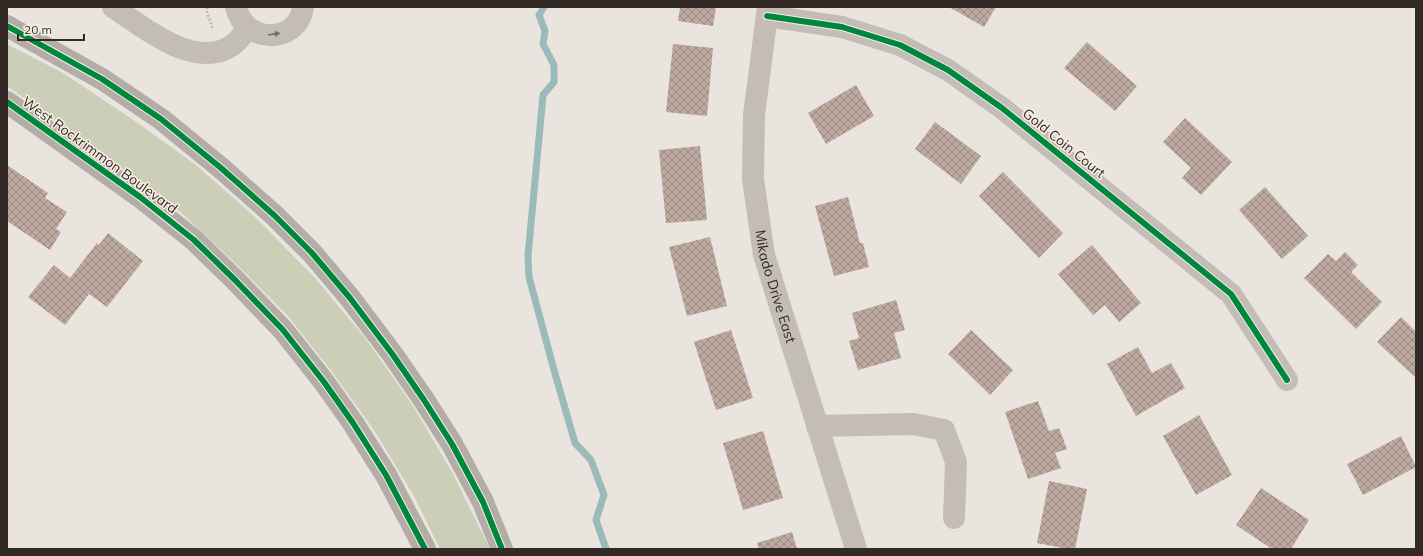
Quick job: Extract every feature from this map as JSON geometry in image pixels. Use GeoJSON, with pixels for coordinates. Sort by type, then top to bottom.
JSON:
{"type":"FeatureCollection","features":[{"type":"Feature","properties":{"kind":"main road"},"geometry":{"type":"LineString","coordinates":[[7,26],[102,78],[161,119],[221,168],[276,216],[312,253],[350,298],[393,355],[424,400],[452,444],[483,502],[502,549]]}},
{"type":"Feature","properties":{"kind":"main road","name":"West Rockrimmon Boulevard"},"geometry":{"type":"LineString","coordinates":[[7,102],[140,197],[194,240],[283,330],[324,382],[353,423],[386,475],[425,549]]}},
{"type":"Feature","properties":{"kind":"street"},"geometry":{"type":"LineString","coordinates":[[113,7],[170,44],[199,53],[217,53],[232,46],[248,28]]}},
{"type":"Feature","properties":{"kind":"street"},"geometry":{"type":"LineString","coordinates":[[236,7],[239,17],[248,28],[256,33],[266,36],[285,32],[293,27],[299,20],[303,7]]}},
{"type":"Feature","properties":{"kind":"street","name":"Gold Coin Court"},"geometry":{"type":"LineString","coordinates":[[768,12],[842,27],[900,45],[948,70],[1002,108],[1231,294],[1287,380]]}},
{"type":"Feature","properties":{"kind":"street","name":"Mikado Drive East"},"geometry":{"type":"LineString","coordinates":[[768,12],[754,115],[753,180],[764,255],[856,549]]}},
{"type":"Feature","properties":{"kind":"street"},"geometry":{"type":"LineString","coordinates":[[817,426],[913,424],[944,430],[956,462],[954,518]]}},
{"type":"Feature","properties":{"kind":"green space"},"geometry":{"type":"Polygon","coordinates":[[[7,44],[63,73],[132,119],[196,165],[257,219],[315,278],[365,338],[413,406],[452,472],[490,549],[440,549],[415,498],[376,433],[333,373],[287,315],[233,261],[179,211],[7,86],[7,44]]]}},
{"type":"Feature","properties":{"kind":"building"},"geometry":{"type":"Polygon","coordinates":[[[680,7],[716,7],[713,26],[678,21],[680,7]]]}},
{"type":"Feature","properties":{"kind":"building"},"geometry":{"type":"Polygon","coordinates":[[[949,7],[996,7],[984,27],[949,7]]]}},
{"type":"Feature","properties":{"kind":"building"},"geometry":{"type":"Polygon","coordinates":[[[1087,42],[1137,86],[1115,111],[1064,68],[1087,42]]]}},
{"type":"Feature","properties":{"kind":"building"},"geometry":{"type":"Polygon","coordinates":[[[673,44],[713,48],[707,116],[666,112],[673,44]]]}},
{"type":"Feature","properties":{"kind":"building"},"geometry":{"type":"Polygon","coordinates":[[[856,85],[874,116],[826,144],[808,113],[856,85]]]}},
{"type":"Feature","properties":{"kind":"building"},"geometry":{"type":"Polygon","coordinates":[[[1185,118],[1232,162],[1201,195],[1182,178],[1191,168],[1163,142],[1185,118]]]}},
{"type":"Feature","properties":{"kind":"building"},"geometry":{"type":"Polygon","coordinates":[[[935,122],[981,156],[961,184],[915,149],[935,122]]]}},
{"type":"Feature","properties":{"kind":"building"},"geometry":{"type":"Polygon","coordinates":[[[700,146],[707,220],[666,223],[659,150],[700,146]]]}},
{"type":"Feature","properties":{"kind":"building"},"geometry":{"type":"Polygon","coordinates":[[[7,165],[48,193],[45,198],[67,212],[56,229],[61,232],[50,250],[7,221],[7,165]]]}},
{"type":"Feature","properties":{"kind":"building"},"geometry":{"type":"Polygon","coordinates":[[[1003,172],[1063,233],[1039,258],[979,196],[1003,172]]]}},
{"type":"Feature","properties":{"kind":"building"},"geometry":{"type":"Polygon","coordinates":[[[1265,187],[1308,236],[1282,259],[1239,210],[1265,187]]]}},
{"type":"Feature","properties":{"kind":"building"},"geometry":{"type":"Polygon","coordinates":[[[848,197],[860,243],[863,243],[869,267],[834,276],[815,206],[848,197]]]}},
{"type":"Feature","properties":{"kind":"building"},"geometry":{"type":"Polygon","coordinates":[[[108,233],[143,261],[107,307],[89,294],[65,325],[28,297],[54,265],[70,278],[97,243],[99,245],[108,233]]]}},
{"type":"Feature","properties":{"kind":"building"},"geometry":{"type":"Polygon","coordinates":[[[710,237],[727,306],[687,316],[669,247],[710,237]]]}},
{"type":"Feature","properties":{"kind":"building"},"geometry":{"type":"Polygon","coordinates":[[[1092,245],[1141,303],[1119,322],[1105,305],[1093,315],[1058,274],[1092,245]]]}},
{"type":"Feature","properties":{"kind":"building"},"geometry":{"type":"Polygon","coordinates":[[[1345,252],[1358,265],[1351,272],[1382,302],[1356,329],[1304,278],[1328,254],[1336,261],[1345,252]]]}},
{"type":"Feature","properties":{"kind":"building"},"geometry":{"type":"Polygon","coordinates":[[[896,300],[905,330],[894,333],[901,358],[858,370],[849,341],[859,338],[852,313],[896,300]]]}},
{"type":"Feature","properties":{"kind":"building"},"geometry":{"type":"Polygon","coordinates":[[[1401,317],[1416,332],[1416,378],[1377,342],[1401,317]]]}},
{"type":"Feature","properties":{"kind":"building"},"geometry":{"type":"Polygon","coordinates":[[[731,330],[753,398],[716,410],[694,342],[731,330]]]}},
{"type":"Feature","properties":{"kind":"building"},"geometry":{"type":"Polygon","coordinates":[[[971,330],[1013,370],[990,395],[948,354],[971,330]]]}},
{"type":"Feature","properties":{"kind":"building"},"geometry":{"type":"Polygon","coordinates":[[[1138,347],[1152,373],[1171,363],[1185,388],[1136,416],[1107,364],[1138,347]]]}},
{"type":"Feature","properties":{"kind":"building"},"geometry":{"type":"Polygon","coordinates":[[[1038,401],[1049,431],[1059,428],[1067,449],[1055,453],[1061,468],[1028,479],[1005,412],[1038,401]]]}},
{"type":"Feature","properties":{"kind":"building"},"geometry":{"type":"Polygon","coordinates":[[[1199,415],[1232,475],[1196,495],[1163,436],[1199,415]]]}},
{"type":"Feature","properties":{"kind":"building"},"geometry":{"type":"Polygon","coordinates":[[[763,431],[783,498],[743,510],[723,443],[763,431]]]}},
{"type":"Feature","properties":{"kind":"building"},"geometry":{"type":"Polygon","coordinates":[[[1401,436],[1416,467],[1363,495],[1347,464],[1401,436]]]}},
{"type":"Feature","properties":{"kind":"building"},"geometry":{"type":"Polygon","coordinates":[[[1049,481],[1087,489],[1075,549],[1037,543],[1049,481]]]}},
{"type":"Feature","properties":{"kind":"building"},"geometry":{"type":"Polygon","coordinates":[[[1261,488],[1309,520],[1291,549],[1272,549],[1236,525],[1261,488]]]}},
{"type":"Feature","properties":{"kind":"building"},"geometry":{"type":"Polygon","coordinates":[[[792,532],[797,549],[759,549],[757,543],[792,532]]]}},
{"type":"Feature","properties":{"kind":"waterway"},"geometry":{"type":"LineString","coordinates":[[544,7],[539,15],[545,31],[543,44],[554,65],[554,82],[543,95],[528,256],[529,277],[575,443],[591,460],[604,495],[596,520],[606,549]]}},
{"type":"Feature","properties":{"kind":"cycle path"},"geometry":{"type":"LineString","coordinates":[[767,16],[842,27],[900,45],[948,70],[1002,108],[1231,294],[1287,380]]}},
{"type":"Feature","properties":{"kind":"cycle path"},"geometry":{"type":"LineString","coordinates":[[7,26],[102,79],[161,119],[221,168],[275,216],[312,253],[350,298],[393,355],[424,400],[452,444],[483,502],[502,549]]}},
{"type":"Feature","properties":{"kind":"cycle path"},"geometry":{"type":"LineString","coordinates":[[7,102],[140,197],[194,240],[283,330],[324,382],[353,423],[386,475],[425,549]]}}]}
